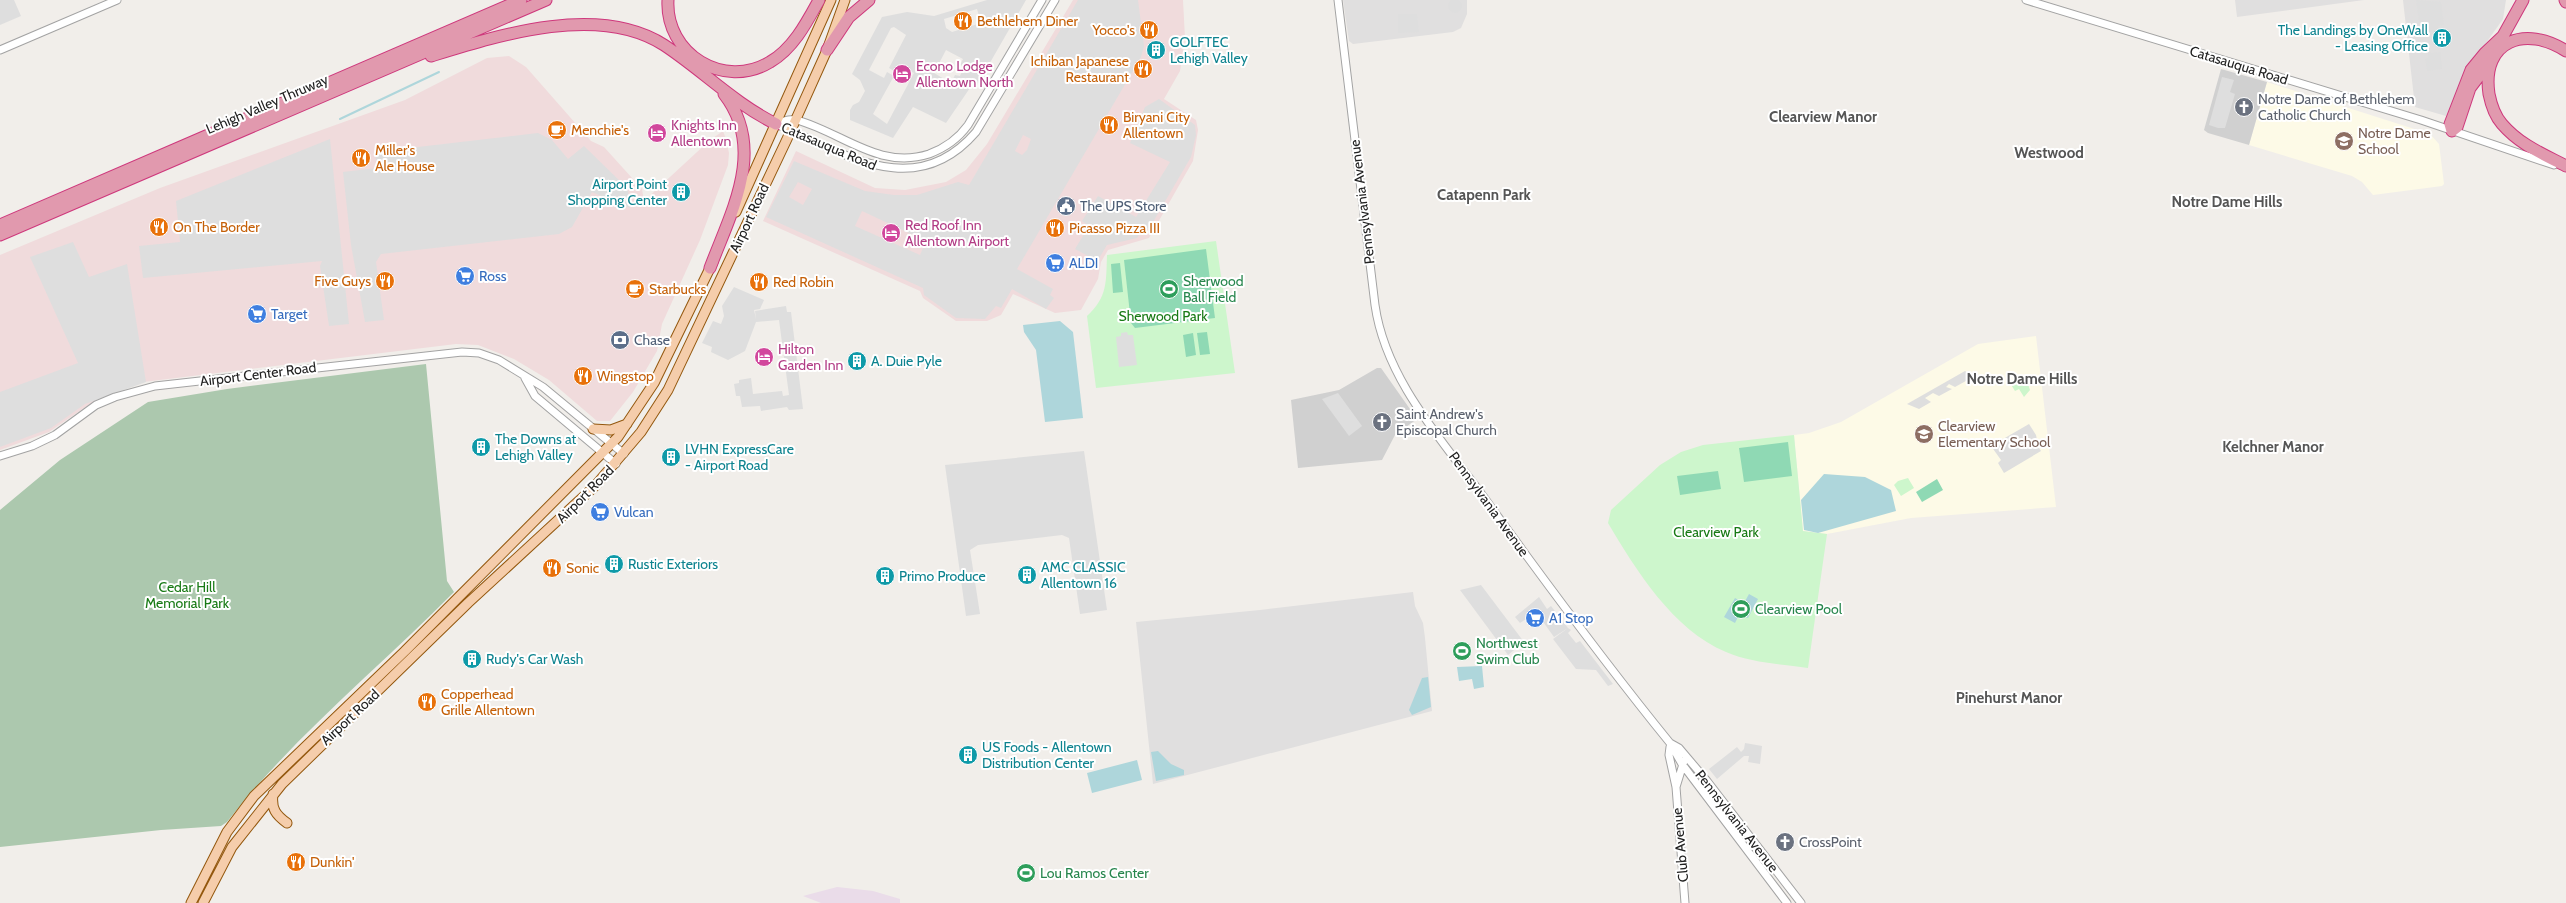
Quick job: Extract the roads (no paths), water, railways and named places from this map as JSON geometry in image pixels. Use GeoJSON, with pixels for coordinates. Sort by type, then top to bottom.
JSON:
{"type":"FeatureCollection","features":[{"type":"Feature","properties":{"kind":"highway","name":"Lehigh Valley Thruway"},"geometry":{"type":"LineString","coordinates":[[0,225],[521,0]]}},
{"type":"Feature","properties":{"kind":"highway","name":"Lehigh Valley Thruway"},"geometry":{"type":"LineString","coordinates":[[0,235],[546,0]]}},
{"type":"Feature","properties":{"kind":"highway"},"geometry":{"type":"LineString","coordinates":[[668,0],[671,25],[685,49],[708,67],[735,72],[760,67],[779,56],[802,28],[819,0]]}},
{"type":"Feature","properties":{"kind":"highway"},"geometry":{"type":"LineString","coordinates":[[827,50],[849,17],[869,0]]}},
{"type":"Feature","properties":{"kind":"highway"},"geometry":{"type":"LineString","coordinates":[[2523,0],[2503,36],[2484,53],[2471,70],[2450,124],[2452,131],[2457,127],[2470,88],[2495,55],[2511,42],[2533,38],[2553,43],[2566,51]]}},
{"type":"Feature","properties":{"kind":"highway"},"geometry":{"type":"LineString","coordinates":[[381,71],[508,35],[560,26],[591,25],[623,29],[650,37],[715,82],[750,110],[776,124]]}},
{"type":"Feature","properties":{"kind":"highway"},"geometry":{"type":"LineString","coordinates":[[2495,55],[2489,67],[2488,81],[2490,97],[2498,118],[2513,135],[2530,149],[2566,167]]}},
{"type":"Feature","properties":{"kind":"highway"},"geometry":{"type":"LineString","coordinates":[[710,268],[741,185],[746,159],[744,138],[739,120],[731,104],[715,82]]}},
{"type":"Feature","properties":{"kind":"main road","name":"Airport Road"},"geometry":{"type":"LineString","coordinates":[[191,903],[227,832],[254,796],[603,454],[629,423],[654,383],[710,268],[831,0]]}},
{"type":"Feature","properties":{"kind":"main road","name":"Airport Road"},"geometry":{"type":"LineString","coordinates":[[204,903],[232,847],[273,794],[326,739],[616,464],[648,422],[668,390],[791,130],[827,50],[846,0]]}},
{"type":"Feature","properties":{"kind":"main road"},"geometry":{"type":"LineString","coordinates":[[593,429],[611,430],[629,423]]}},
{"type":"Feature","properties":{"kind":"main road"},"geometry":{"type":"LineString","coordinates":[[273,794],[272,808],[279,818],[287,823]]}},
{"type":"Feature","properties":{"kind":"street"},"geometry":{"type":"LineString","coordinates":[[0,50],[117,0]]}},
{"type":"Feature","properties":{"kind":"street","name":"Catasauqua Road"},"geometry":{"type":"LineString","coordinates":[[776,124],[796,119],[880,156],[910,158],[938,150],[958,137],[968,125],[1042,0]]}},
{"type":"Feature","properties":{"kind":"street","name":"Catasauqua Road"},"geometry":{"type":"LineString","coordinates":[[776,124],[865,163],[886,169],[920,167],[942,159],[965,144],[981,125],[1055,0]]}},
{"type":"Feature","properties":{"kind":"street","name":"Pennsylvania Avenue"},"geometry":{"type":"LineString","coordinates":[[1338,0],[1374,305],[1386,351],[1398,374],[1435,430],[1540,575],[1670,743],[1682,764],[1788,903]]}},
{"type":"Feature","properties":{"kind":"street","name":"Catasauqua Road"},"geometry":{"type":"LineString","coordinates":[[2026,0],[2566,167]]}},
{"type":"Feature","properties":{"kind":"street","name":"Airport Center Road"},"geometry":{"type":"LineString","coordinates":[[0,456],[32,446],[55,435],[96,404],[114,397],[155,386],[462,352],[479,353],[499,360],[525,378],[543,386],[624,454]]}},
{"type":"Feature","properties":{"kind":"street","name":"Airport Center Road"},"geometry":{"type":"LineString","coordinates":[[525,378],[535,396],[616,464]]}},
{"type":"Feature","properties":{"kind":"street","name":"Pennsylvania Avenue"},"geometry":{"type":"LineString","coordinates":[[1670,743],[1686,755],[1801,903]]}},
{"type":"Feature","properties":{"kind":"street","name":"Club Avenue"},"geometry":{"type":"LineString","coordinates":[[1670,743],[1670,768],[1676,787],[1685,903]]}},
{"type":"Feature","properties":{"kind":"street","name":"Club Avenue"},"geometry":{"type":"LineString","coordinates":[[1676,787],[1686,755]]}},
{"type":"Feature","properties":{"kind":"water"},"geometry":{"type":"Polygon","coordinates":[[[1060,321],[1073,332],[1083,418],[1045,422],[1036,350],[1024,332],[1023,325],[1060,321]]]}},
{"type":"Feature","properties":{"kind":"water"},"geometry":{"type":"Polygon","coordinates":[[[1824,474],[1865,477],[1891,490],[1896,511],[1818,533],[1804,530],[1801,500],[1824,474]]]}},
{"type":"Feature","properties":{"kind":"water","name":"Clearview Pool"},"geometry":{"type":"Polygon","coordinates":[[[1749,594],[1758,599],[1748,618],[1739,615],[1735,623],[1724,617],[1735,598],[1744,603],[1749,594]]]}},
{"type":"Feature","properties":{"kind":"water"},"geometry":{"type":"Polygon","coordinates":[[[1482,666],[1484,687],[1474,689],[1472,679],[1459,681],[1457,667],[1482,666]]]}},
{"type":"Feature","properties":{"kind":"water"},"geometry":{"type":"Polygon","coordinates":[[[1428,677],[1431,707],[1412,715],[1409,710],[1422,678],[1428,677]]]}},
{"type":"Feature","properties":{"kind":"water"},"geometry":{"type":"Polygon","coordinates":[[[1158,751],[1171,764],[1184,770],[1184,775],[1156,781],[1151,752],[1158,751]]]}},
{"type":"Feature","properties":{"kind":"water"},"geometry":{"type":"Polygon","coordinates":[[[1137,760],[1142,780],[1092,793],[1087,773],[1137,760]]]}},
{"type":"Feature","properties":{"kind":"waterway"},"geometry":{"type":"LineString","coordinates":[[340,119],[439,72]]}},
{"type":"Feature","properties":{"kind":"place","name":"Bethlehem Diner"},"geometry":{"type":"Point","coordinates":[963,21]}},
{"type":"Feature","properties":{"kind":"place","name":"Yocco's"},"geometry":{"type":"Point","coordinates":[1149,30]}},
{"type":"Feature","properties":{"kind":"place","name":"The Landings by OneWall - Leasing Office"},"geometry":{"type":"Point","coordinates":[2442,38]}},
{"type":"Feature","properties":{"kind":"place","name":"GOLFTEC Lehigh Valley"},"geometry":{"type":"Point","coordinates":[1156,50]}},
{"type":"Feature","properties":{"kind":"place","name":"Ichiban Japanese Restaurant"},"geometry":{"type":"Point","coordinates":[1143,69]}},
{"type":"Feature","properties":{"kind":"place","name":"Econo Lodge Allentown North"},"geometry":{"type":"Point","coordinates":[902,74]}},
{"type":"Feature","properties":{"kind":"place","name":"Notre Dame of Bethlehem Catholic Church"},"geometry":{"type":"Point","coordinates":[2244,107]}},
{"type":"Feature","properties":{"kind":"place","name":"Biryani City Allentown"},"geometry":{"type":"Point","coordinates":[1109,125]}},
{"type":"Feature","properties":{"kind":"place","name":"Menchie's"},"geometry":{"type":"Point","coordinates":[557,130]}},
{"type":"Feature","properties":{"kind":"place","name":"Knights Inn Allentown"},"geometry":{"type":"Point","coordinates":[657,133]}},
{"type":"Feature","properties":{"kind":"place","name":"Notre Dame School"},"geometry":{"type":"Point","coordinates":[2344,141]}},
{"type":"Feature","properties":{"kind":"place","name":"Miller's Ale House"},"geometry":{"type":"Point","coordinates":[361,158]}},
{"type":"Feature","properties":{"kind":"place","name":"Airport Point Shopping Center"},"geometry":{"type":"Point","coordinates":[681,192]}},
{"type":"Feature","properties":{"kind":"place","name":"The UPS Store"},"geometry":{"type":"Point","coordinates":[1066,206]}},
{"type":"Feature","properties":{"kind":"place","name":"On The Border"},"geometry":{"type":"Point","coordinates":[159,227]}},
{"type":"Feature","properties":{"kind":"place","name":"Picasso Pizza III"},"geometry":{"type":"Point","coordinates":[1055,228]}},
{"type":"Feature","properties":{"kind":"place","name":"Red Roof Inn Allentown Airport"},"geometry":{"type":"Point","coordinates":[891,233]}},
{"type":"Feature","properties":{"kind":"place","name":"ALDI"},"geometry":{"type":"Point","coordinates":[1055,263]}},
{"type":"Feature","properties":{"kind":"place","name":"Ross"},"geometry":{"type":"Point","coordinates":[465,276]}},
{"type":"Feature","properties":{"kind":"place","name":"Five Guys"},"geometry":{"type":"Point","coordinates":[385,281]}},
{"type":"Feature","properties":{"kind":"place","name":"Red Robin"},"geometry":{"type":"Point","coordinates":[759,282]}},
{"type":"Feature","properties":{"kind":"place","name":"Starbucks"},"geometry":{"type":"Point","coordinates":[635,289]}},
{"type":"Feature","properties":{"kind":"place","name":"Sherwood Ball Field"},"geometry":{"type":"Point","coordinates":[1169,289]}},
{"type":"Feature","properties":{"kind":"place","name":"Target"},"geometry":{"type":"Point","coordinates":[257,314]}},
{"type":"Feature","properties":{"kind":"place","name":"Chase"},"geometry":{"type":"Point","coordinates":[620,340]}},
{"type":"Feature","properties":{"kind":"place","name":"Hilton Garden Inn"},"geometry":{"type":"Point","coordinates":[764,357]}},
{"type":"Feature","properties":{"kind":"place","name":"A. Duie Pyle"},"geometry":{"type":"Point","coordinates":[857,361]}},
{"type":"Feature","properties":{"kind":"place","name":"Wingstop"},"geometry":{"type":"Point","coordinates":[583,376]}},
{"type":"Feature","properties":{"kind":"place","name":"Saint Andrew's Episcopal Church"},"geometry":{"type":"Point","coordinates":[1382,422]}},
{"type":"Feature","properties":{"kind":"place","name":"Clearview Elementary School"},"geometry":{"type":"Point","coordinates":[1924,434]}},
{"type":"Feature","properties":{"kind":"place","name":"The Downs at Lehigh Valley"},"geometry":{"type":"Point","coordinates":[481,447]}},
{"type":"Feature","properties":{"kind":"place","name":"LVHN ExpressCare - Airport Road"},"geometry":{"type":"Point","coordinates":[671,457]}},
{"type":"Feature","properties":{"kind":"place","name":"Vulcan"},"geometry":{"type":"Point","coordinates":[600,512]}},
{"type":"Feature","properties":{"kind":"place","name":"Rustic Exteriors"},"geometry":{"type":"Point","coordinates":[614,564]}},
{"type":"Feature","properties":{"kind":"place","name":"Sonic"},"geometry":{"type":"Point","coordinates":[552,568]}},
{"type":"Feature","properties":{"kind":"place","name":"AMC CLASSIC Allentown 16"},"geometry":{"type":"Point","coordinates":[1027,575]}},
{"type":"Feature","properties":{"kind":"place","name":"Primo Produce"},"geometry":{"type":"Point","coordinates":[885,576]}},
{"type":"Feature","properties":{"kind":"place","name":"Clearview Pool"},"geometry":{"type":"Point","coordinates":[1741,609]}},
{"type":"Feature","properties":{"kind":"place","name":"A1 Stop"},"geometry":{"type":"Point","coordinates":[1535,618]}},
{"type":"Feature","properties":{"kind":"place","name":"Northwest Swim Club"},"geometry":{"type":"Point","coordinates":[1462,651]}},
{"type":"Feature","properties":{"kind":"place","name":"Rudy's Car Wash"},"geometry":{"type":"Point","coordinates":[472,659]}},
{"type":"Feature","properties":{"kind":"place","name":"Copperhead Grille Allentown"},"geometry":{"type":"Point","coordinates":[427,702]}},
{"type":"Feature","properties":{"kind":"place","name":"US Foods - Allentown Distribution Center"},"geometry":{"type":"Point","coordinates":[968,755]}},
{"type":"Feature","properties":{"kind":"place","name":"CrossPoint"},"geometry":{"type":"Point","coordinates":[1785,842]}},
{"type":"Feature","properties":{"kind":"place","name":"Dunkin'"},"geometry":{"type":"Point","coordinates":[296,862]}},
{"type":"Feature","properties":{"kind":"place","name":"Lou Ramos Center"},"geometry":{"type":"Point","coordinates":[1026,873]}},
{"type":"Feature","properties":{"kind":"district","name":"Clearview Manor"},"geometry":{"type":"Point","coordinates":[1823,117]}},
{"type":"Feature","properties":{"kind":"district","name":"Westwood"},"geometry":{"type":"Point","coordinates":[2049,153]}},
{"type":"Feature","properties":{"kind":"district","name":"Catapenn Park"},"geometry":{"type":"Point","coordinates":[1484,195]}},
{"type":"Feature","properties":{"kind":"district","name":"Notre Dame Hills"},"geometry":{"type":"Point","coordinates":[2227,202]}},
{"type":"Feature","properties":{"kind":"district","name":"Notre Dame Hills"},"geometry":{"type":"Point","coordinates":[2022,379]}},
{"type":"Feature","properties":{"kind":"district","name":"Kelchner Manor"},"geometry":{"type":"Point","coordinates":[2273,447]}},
{"type":"Feature","properties":{"kind":"district","name":"Pinehurst Manor"},"geometry":{"type":"Point","coordinates":[2009,698]}},
{"type":"Feature","properties":{"kind":"park label","name":"Sherwood Park"},"geometry":{"type":"Point","coordinates":[1163,316]}},
{"type":"Feature","properties":{"kind":"park label","name":"Clearview Park"},"geometry":{"type":"Point","coordinates":[1716,532]}},
{"type":"Feature","properties":{"kind":"park label","name":"Cedar Hill Memorial Park"},"geometry":{"type":"Point","coordinates":[187,596]}}]}
